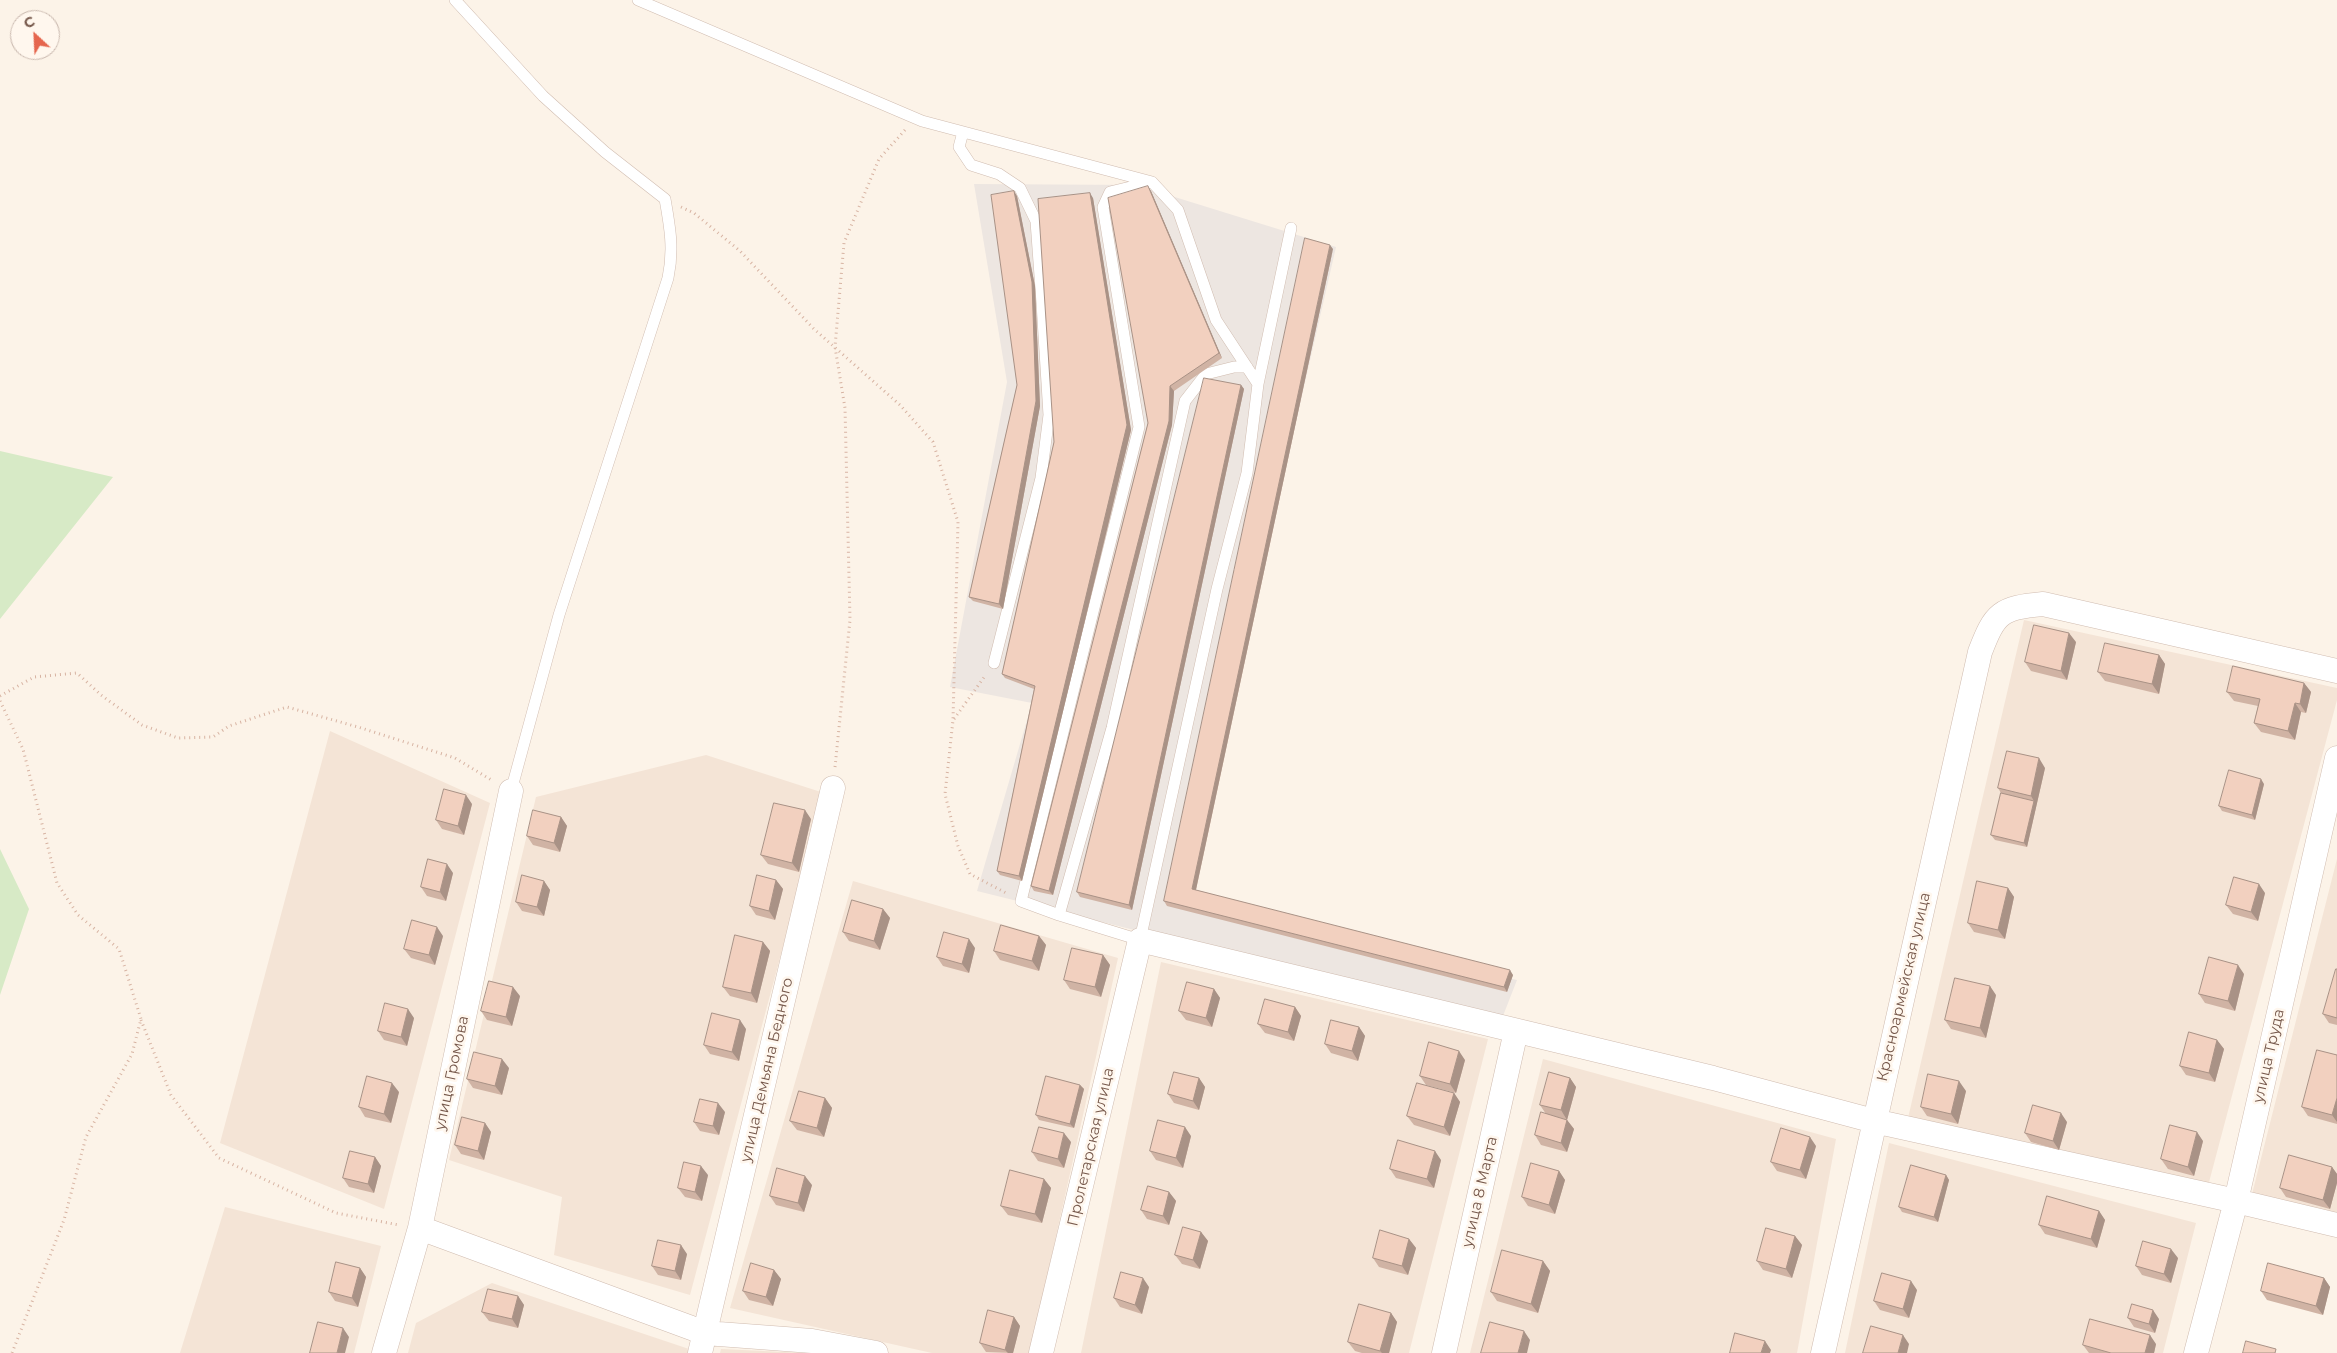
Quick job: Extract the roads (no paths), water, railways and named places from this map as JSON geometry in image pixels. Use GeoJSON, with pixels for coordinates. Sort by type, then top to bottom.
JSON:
{"type":"FeatureCollection","features":[{"type":"Feature","properties":{"kind":"street","name":"Красноармейская улица"},"geometry":{"type":"LineString","coordinates":[[1823,1353],[1980,652],[1991,624],[2002,613],[2016,606],[2043,604],[2337,672]]}},
{"type":"Feature","properties":{"kind":"street","name":"улица Труда"},"geometry":{"type":"LineString","coordinates":[[2196,1353],[2236,1201],[2337,758]]}},
{"type":"Feature","properties":{"kind":"street","name":"улица Демьяна Бедного"},"geometry":{"type":"LineString","coordinates":[[703,1343],[833,788]]}},
{"type":"Feature","properties":{"kind":"street","name":"улица Громова"},"geometry":{"type":"LineString","coordinates":[[384,1353],[420,1228],[511,792]]}},
{"type":"Feature","properties":{"kind":"street"},"geometry":{"type":"LineString","coordinates":[[1140,940],[1713,1078],[1874,1122],[2236,1201],[2337,1226]]}},
{"type":"Feature","properties":{"kind":"street","name":"Пролетарская улица"},"geometry":{"type":"LineString","coordinates":[[1041,1353],[1140,940]]}},
{"type":"Feature","properties":{"kind":"street","name":"улица 8 Марта"},"geometry":{"type":"LineString","coordinates":[[1444,1353],[1516,1031]]}},
{"type":"Feature","properties":{"kind":"street"},"geometry":{"type":"LineString","coordinates":[[420,1228],[703,1343],[812,1341],[876,1353]]}},
{"type":"Feature","properties":{"kind":"lane"},"geometry":{"type":"LineString","coordinates":[[455,0],[543,96],[605,152],[665,199],[673,257],[668,278],[558,615],[511,792]]}},
{"type":"Feature","properties":{"kind":"lane"},"geometry":{"type":"LineString","coordinates":[[638,0],[915,118],[1152,182],[1178,210],[1216,320],[1258,384]]}},
{"type":"Feature","properties":{"kind":"lane"},"geometry":{"type":"LineString","coordinates":[[963,132],[959,147],[971,165],[999,174],[1020,188],[1036,221],[1049,415],[1041,478],[994,663]]}},
{"type":"Feature","properties":{"kind":"lane"},"geometry":{"type":"LineString","coordinates":[[1152,182],[1110,192],[1103,207],[1139,427],[1045,810],[1021,900],[1059,915],[1140,940],[1217,589],[1247,473],[1258,384],[1291,228]]}},
{"type":"Feature","properties":{"kind":"lane"},"geometry":{"type":"LineString","coordinates":[[1059,915],[1112,728],[1185,401],[1206,374],[1234,367],[1247,367]]}}]}
